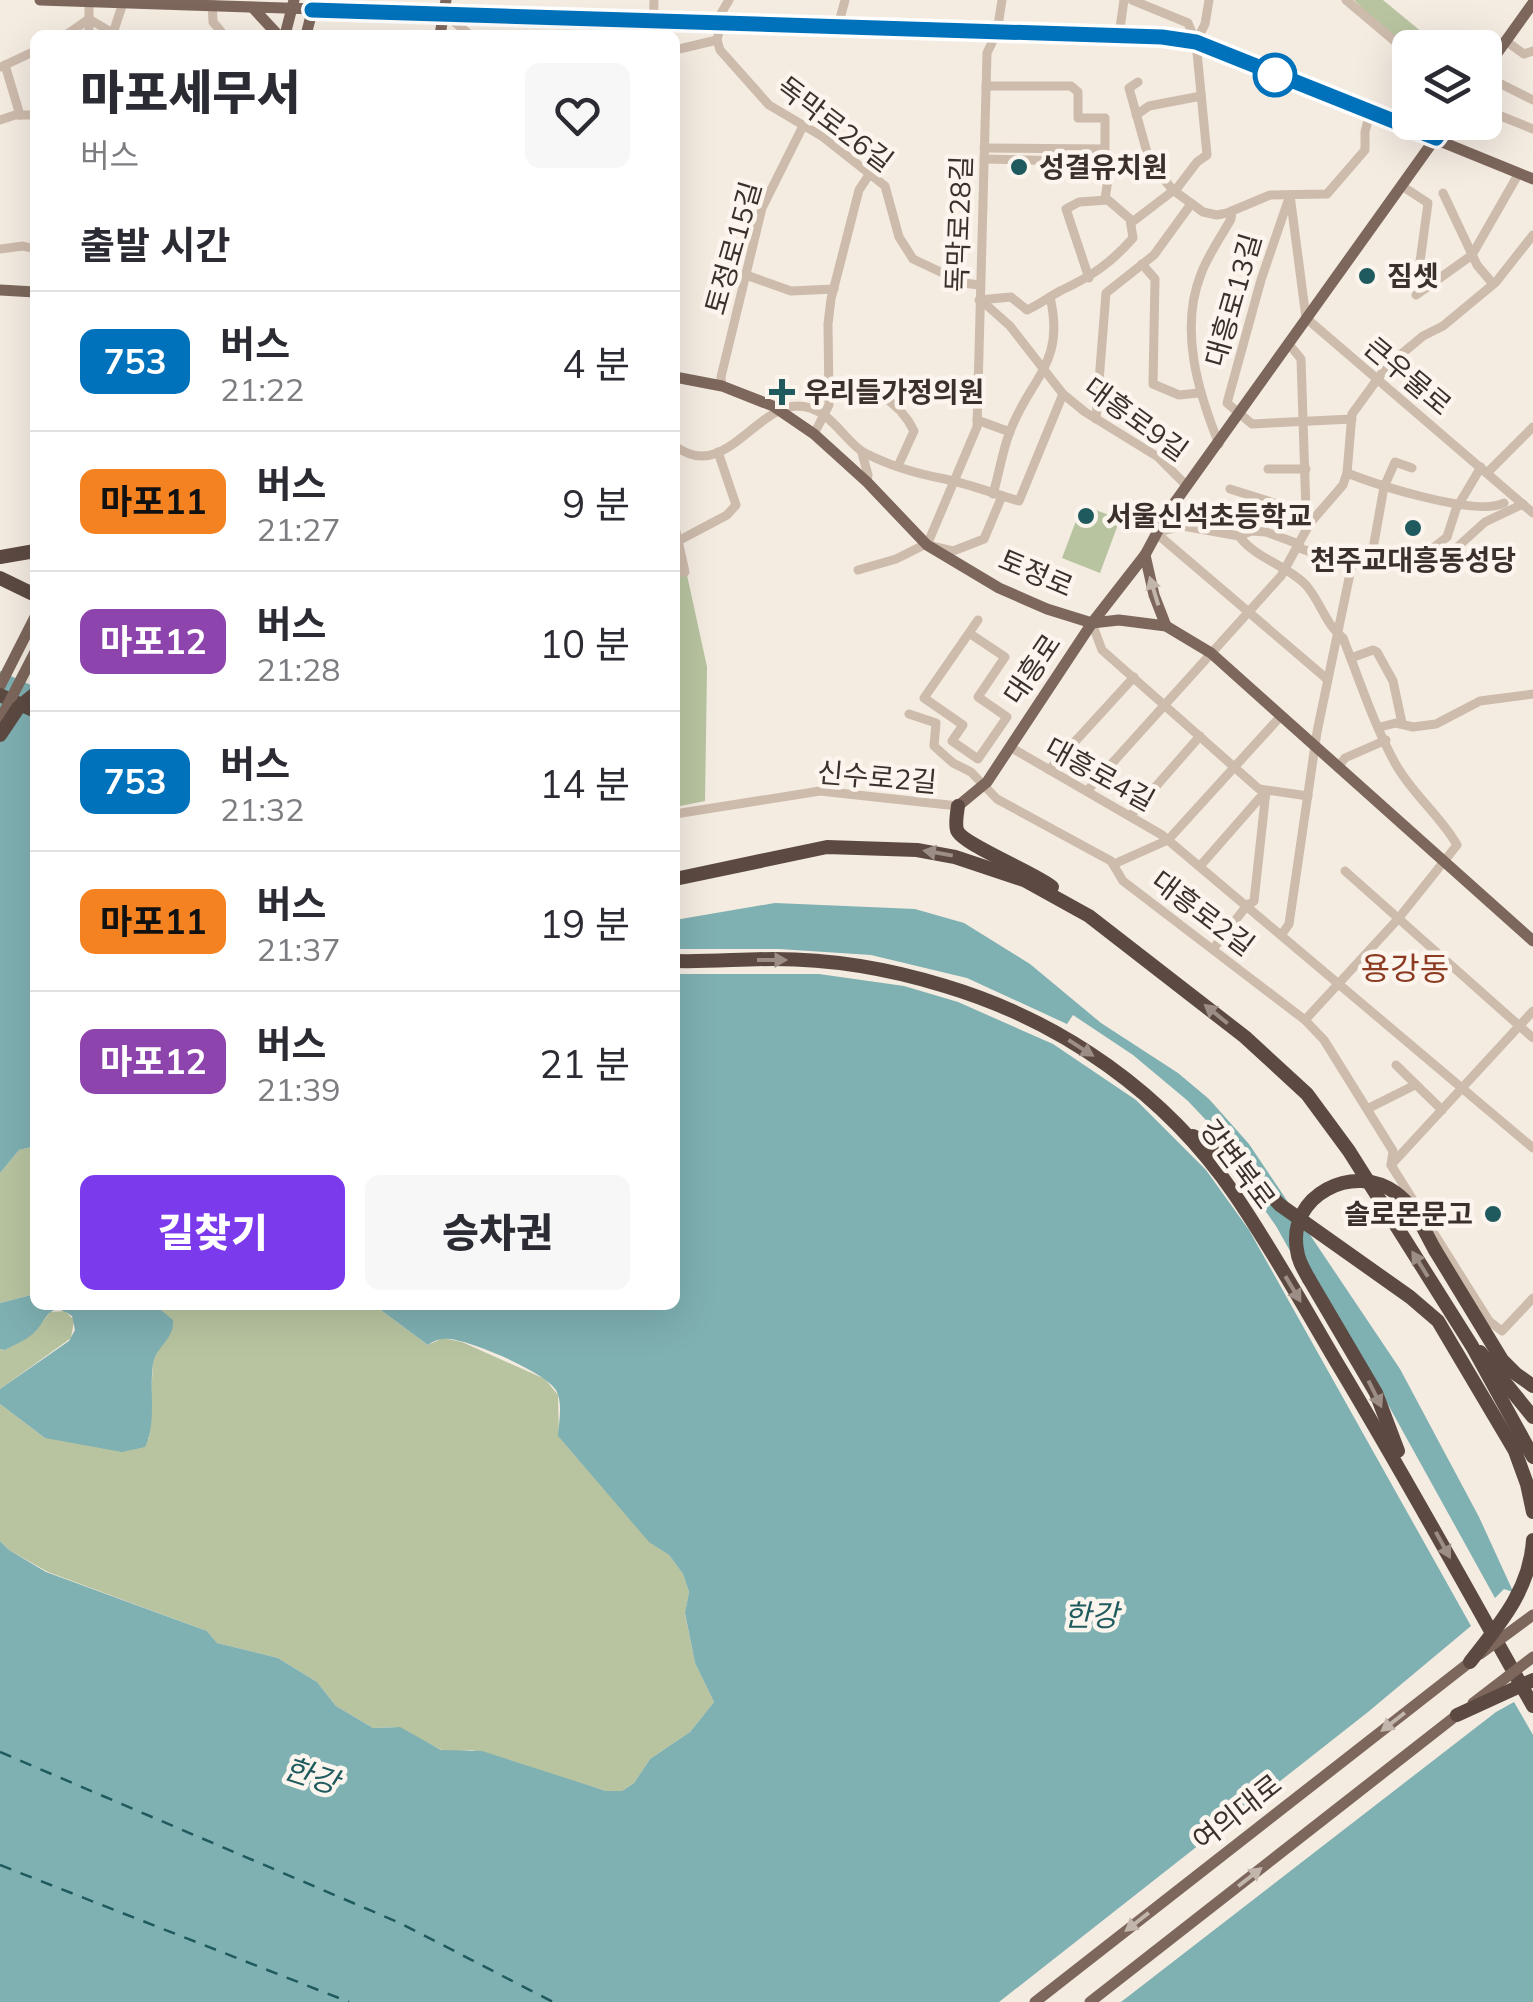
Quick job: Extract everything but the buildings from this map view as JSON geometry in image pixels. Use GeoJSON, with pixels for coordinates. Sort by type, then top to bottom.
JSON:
{"type":"FeatureCollection","features":[{"type":"Feature","properties":{"kind":"highway"},"geometry":{"type":"LineString","coordinates":[[0,558],[30,552]]}},
{"type":"Feature","properties":{"kind":"highway"},"geometry":{"type":"LineString","coordinates":[[0,578],[30,593]]}},
{"type":"Feature","properties":{"kind":"highway"},"geometry":{"type":"LineString","coordinates":[[0,695],[30,709]]}},
{"type":"Feature","properties":{"kind":"highway"},"geometry":{"type":"LineString","coordinates":[[0,735],[18,708],[30,698]]}},
{"type":"Feature","properties":{"kind":"highway"},"geometry":{"type":"LineString","coordinates":[[958,806],[956,828],[963,839],[1031,871],[1051,885],[1062,899]]}},
{"type":"Feature","properties":{"kind":"highway"},"geometry":{"type":"LineString","coordinates":[[680,878],[827,848],[888,848],[956,856],[1024,880],[1089,916],[1280,1066],[1306,1094],[1348,1151],[1472,1346],[1533,1457]]}},
{"type":"Feature","properties":{"kind":"highway","name":"강변북로"},"geometry":{"type":"LineString","coordinates":[[680,961],[826,962],[886,971],[999,1004],[1058,1033],[1122,1074],[1184,1132],[1235,1194],[1413,1489],[1533,1706]]}},
{"type":"Feature","properties":{"kind":"highway"},"geometry":{"type":"LineString","coordinates":[[1184,1132],[1232,1156],[1280,1205],[1422,1308],[1450,1336],[1515,1451],[1533,1512]]}},
{"type":"Feature","properties":{"kind":"highway"},"geometry":{"type":"LineString","coordinates":[[1413,1489],[1376,1393],[1301,1264],[1296,1238],[1302,1213],[1317,1194],[1340,1182],[1364,1180],[1400,1195],[1502,1360],[1514,1372]]}},
{"type":"Feature","properties":{"kind":"highway"},"geometry":{"type":"LineString","coordinates":[[1472,1346],[1533,1386]]}},
{"type":"Feature","properties":{"kind":"highway"},"geometry":{"type":"LineString","coordinates":[[1487,1357],[1533,1417]]}},
{"type":"Feature","properties":{"kind":"highway"},"geometry":{"type":"LineString","coordinates":[[1470,1662],[1513,1604],[1529,1566],[1533,1540]]}},
{"type":"Feature","properties":{"kind":"highway"},"geometry":{"type":"LineString","coordinates":[[1457,1715],[1533,1679],[1474,1602]]}},
{"type":"Feature","properties":{"kind":"main road"},"geometry":{"type":"LineString","coordinates":[[40,0],[212,3],[252,8],[445,7],[594,18],[1119,35],[1196,42],[1392,121]]}},
{"type":"Feature","properties":{"kind":"main road"},"geometry":{"type":"LineString","coordinates":[[1502,46],[1533,4]]}},
{"type":"Feature","properties":{"kind":"main road"},"geometry":{"type":"LineString","coordinates":[[284,30],[292,5]]}},
{"type":"Feature","properties":{"kind":"main road"},"geometry":{"type":"LineString","coordinates":[[307,30],[314,5]]}},
{"type":"Feature","properties":{"kind":"main road"},"geometry":{"type":"LineString","coordinates":[[252,8],[276,30]]}},
{"type":"Feature","properties":{"kind":"main road","name":"대흥로"},"geometry":{"type":"LineString","coordinates":[[958,806],[984,785],[1092,623],[1144,555],[1187,486],[1435,140]]}},
{"type":"Feature","properties":{"kind":"main road"},"geometry":{"type":"LineString","coordinates":[[1441,140],[1533,178]]}},
{"type":"Feature","properties":{"kind":"main road"},"geometry":{"type":"LineString","coordinates":[[0,290],[30,292]]}},
{"type":"Feature","properties":{"kind":"main road","name":"토정로"},"geometry":{"type":"LineString","coordinates":[[680,378],[722,386],[780,411],[814,434],[867,482],[927,545],[999,588],[1046,609],[1092,623],[1119,620],[1166,626],[1212,653],[1533,941]]}},
{"type":"Feature","properties":{"kind":"main road"},"geometry":{"type":"LineString","coordinates":[[1144,555],[1166,626]]}},
{"type":"Feature","properties":{"kind":"main road"},"geometry":{"type":"LineString","coordinates":[[0,686],[30,627]]}},
{"type":"Feature","properties":{"kind":"main road"},"geometry":{"type":"LineString","coordinates":[[0,720],[30,662]]}},
{"type":"Feature","properties":{"kind":"main road","name":"여의대로"},"geometry":{"type":"LineString","coordinates":[[1036,2002],[1533,1615]]}},
{"type":"Feature","properties":{"kind":"main road"},"geometry":{"type":"LineString","coordinates":[[1090,2002],[1533,1657]]}},
{"type":"Feature","properties":{"kind":"street"},"geometry":{"type":"LineString","coordinates":[[653,30],[654,0]]}},
{"type":"Feature","properties":{"kind":"street"},"geometry":{"type":"LineString","coordinates":[[680,49],[717,40],[718,22],[729,0]]}},
{"type":"Feature","properties":{"kind":"street"},"geometry":{"type":"LineString","coordinates":[[838,26],[845,0]]}},
{"type":"Feature","properties":{"kind":"street","name":"독막로28길"},"geometry":{"type":"LineString","coordinates":[[927,545],[972,444],[977,420],[987,53],[997,32],[1002,0]]}},
{"type":"Feature","properties":{"kind":"street"},"geometry":{"type":"LineString","coordinates":[[1119,35],[1124,0]]}},
{"type":"Feature","properties":{"kind":"street"},"geometry":{"type":"LineString","coordinates":[[1131,223],[1173,190],[1207,155],[1196,42],[1188,23],[1132,0]]}},
{"type":"Feature","properties":{"kind":"street"},"geometry":{"type":"LineString","coordinates":[[1196,42],[1205,24],[1209,0]]}},
{"type":"Feature","properties":{"kind":"street"},"geometry":{"type":"LineString","coordinates":[[1346,0],[1392,39]]}},
{"type":"Feature","properties":{"kind":"street"},"geometry":{"type":"LineString","coordinates":[[89,2],[89,30]]}},
{"type":"Feature","properties":{"kind":"street"},"geometry":{"type":"LineString","coordinates":[[115,30],[123,2]]}},
{"type":"Feature","properties":{"kind":"street"},"geometry":{"type":"LineString","coordinates":[[212,3],[213,22],[220,30]]}},
{"type":"Feature","properties":{"kind":"street"},"geometry":{"type":"LineString","coordinates":[[445,7],[466,30]]}},
{"type":"Feature","properties":{"kind":"street"},"geometry":{"type":"LineString","coordinates":[[594,18],[594,30]]}},
{"type":"Feature","properties":{"kind":"street"},"geometry":{"type":"LineString","coordinates":[[89,19],[107,30]]}},
{"type":"Feature","properties":{"kind":"street"},"geometry":{"type":"LineString","coordinates":[[73,30],[89,19]]}},
{"type":"Feature","properties":{"kind":"street","name":"독막로26길"},"geometry":{"type":"LineString","coordinates":[[717,40],[720,50],[769,106],[871,172],[885,186],[899,236],[913,259],[964,283],[979,284]]}},
{"type":"Feature","properties":{"kind":"street"},"geometry":{"type":"LineString","coordinates":[[1506,40],[1524,54],[1533,51]]}},
{"type":"Feature","properties":{"kind":"street"},"geometry":{"type":"LineString","coordinates":[[20,115],[2,66],[30,53]]}},
{"type":"Feature","properties":{"kind":"street"},"geometry":{"type":"LineString","coordinates":[[1138,82],[1128,88],[1150,163],[1191,204],[1217,215],[1270,195],[1328,194],[1365,150],[1364,132],[1370,113]]}},
{"type":"Feature","properties":{"kind":"street"},"geometry":{"type":"LineString","coordinates":[[1502,83],[1533,100]]}},
{"type":"Feature","properties":{"kind":"street"},"geometry":{"type":"LineString","coordinates":[[984,154],[1105,149],[1104,118],[1078,118],[1078,92],[1072,86],[986,86]]}},
{"type":"Feature","properties":{"kind":"street"},"geometry":{"type":"LineString","coordinates":[[1136,115],[1150,106],[1201,96]]}},
{"type":"Feature","properties":{"kind":"street"},"geometry":{"type":"LineString","coordinates":[[0,120],[30,115]]}},
{"type":"Feature","properties":{"kind":"street"},"geometry":{"type":"LineString","coordinates":[[1502,116],[1533,129]]}},
{"type":"Feature","properties":{"kind":"street","name":"토정로15길"},"geometry":{"type":"LineString","coordinates":[[722,386],[762,208],[803,126]]}},
{"type":"Feature","properties":{"kind":"street"},"geometry":{"type":"LineString","coordinates":[[984,154],[1130,169],[1150,163]]}},
{"type":"Feature","properties":{"kind":"street"},"geometry":{"type":"LineString","coordinates":[[1105,199],[1110,166]]}},
{"type":"Feature","properties":{"kind":"street"},"geometry":{"type":"LineString","coordinates":[[814,434],[829,406],[828,324],[834,289],[859,190],[871,172]]}},
{"type":"Feature","properties":{"kind":"street"},"geometry":{"type":"LineString","coordinates":[[1416,295],[1472,255],[1519,173]]}},
{"type":"Feature","properties":{"kind":"street"},"geometry":{"type":"LineString","coordinates":[[1402,186],[1428,203],[1419,269],[1431,285]]}},
{"type":"Feature","properties":{"kind":"street"},"geometry":{"type":"LineString","coordinates":[[1443,193],[1472,255],[1493,284]]}},
{"type":"Feature","properties":{"kind":"street"},"geometry":{"type":"LineString","coordinates":[[1290,195],[1306,318]]}},
{"type":"Feature","properties":{"kind":"street","name":"대흥로13길"},"geometry":{"type":"LineString","coordinates":[[1240,415],[1228,399],[1261,280],[1290,195]]}},
{"type":"Feature","properties":{"kind":"street"},"geometry":{"type":"LineString","coordinates":[[979,300],[1011,296],[1027,310],[1089,278],[1118,256],[1132,238],[1131,223],[1105,199],[1080,202],[1066,210],[1089,278]]}},
{"type":"Feature","properties":{"kind":"street"},"geometry":{"type":"LineString","coordinates":[[1096,419],[1106,293],[1154,255],[1191,204]]}},
{"type":"Feature","properties":{"kind":"street"},"geometry":{"type":"LineString","coordinates":[[1218,444],[1198,392],[1194,302],[1203,268],[1232,212]]}},
{"type":"Feature","properties":{"kind":"street"},"geometry":{"type":"LineString","coordinates":[[1087,791],[1286,570],[1311,516],[1342,485],[1347,473],[1352,419],[1387,366],[1493,284],[1533,235]]}},
{"type":"Feature","properties":{"kind":"street"},"geometry":{"type":"LineString","coordinates":[[0,249],[30,248]]}},
{"type":"Feature","properties":{"kind":"street"},"geometry":{"type":"LineString","coordinates":[[1142,264],[1155,280],[1153,384],[1178,395],[1198,392]]}},
{"type":"Feature","properties":{"kind":"street"},"geometry":{"type":"LineString","coordinates":[[746,276],[791,290],[834,289]]}},
{"type":"Feature","properties":{"kind":"street"},"geometry":{"type":"LineString","coordinates":[[858,570],[927,545],[952,551],[984,539],[998,495],[1010,432],[1051,358],[1055,332],[1050,297]]}},
{"type":"Feature","properties":{"kind":"street","name":"대흥로9길"},"geometry":{"type":"LineString","coordinates":[[979,300],[990,305],[1010,326],[1063,394],[1158,456],[1187,486]]}},
{"type":"Feature","properties":{"kind":"street","name":"큰우물로"},"geometry":{"type":"LineString","coordinates":[[1306,318],[1533,513]]}},
{"type":"Feature","properties":{"kind":"street"},"geometry":{"type":"LineString","coordinates":[[1288,344],[1300,358],[1311,516]]}},
{"type":"Feature","properties":{"kind":"street"},"geometry":{"type":"LineString","coordinates":[[830,381],[869,390],[894,402],[906,414],[914,431],[898,466]]}},
{"type":"Feature","properties":{"kind":"street"},"geometry":{"type":"LineString","coordinates":[[862,454],[912,473],[1019,501],[1063,394]]}},
{"type":"Feature","properties":{"kind":"street"},"geometry":{"type":"LineString","coordinates":[[680,451],[699,457],[718,452],[780,411],[800,406],[825,416],[850,437],[862,454],[867,482]]}},
{"type":"Feature","properties":{"kind":"street"},"geometry":{"type":"LineString","coordinates":[[1240,415],[1252,424],[1352,419]]}},
{"type":"Feature","properties":{"kind":"street"},"geometry":{"type":"LineString","coordinates":[[977,420],[1010,432]]}},
{"type":"Feature","properties":{"kind":"street"},"geometry":{"type":"LineString","coordinates":[[1434,564],[1433,548],[1448,537],[1458,506],[1484,470],[1533,427]]}},
{"type":"Feature","properties":{"kind":"street"},"geometry":{"type":"LineString","coordinates":[[680,540],[727,515],[736,505],[718,452]]}},
{"type":"Feature","properties":{"kind":"street"},"geometry":{"type":"LineString","coordinates":[[1371,560],[1385,484],[1395,462],[1412,468]]}},
{"type":"Feature","properties":{"kind":"street"},"geometry":{"type":"LineString","coordinates":[[1268,469],[1306,469]]}},
{"type":"Feature","properties":{"kind":"street"},"geometry":{"type":"LineString","coordinates":[[1347,473],[1458,506],[1496,508],[1504,502]]}},
{"type":"Feature","properties":{"kind":"street"},"geometry":{"type":"LineString","coordinates":[[1230,489],[1311,516]]}},
{"type":"Feature","properties":{"kind":"street"},"geometry":{"type":"LineString","coordinates":[[1156,532],[1183,526],[1238,536],[1251,531],[1266,532],[1329,560],[1426,566],[1443,560],[1485,522],[1523,504]]}},
{"type":"Feature","properties":{"kind":"street"},"geometry":{"type":"LineString","coordinates":[[1156,532],[1327,680]]}},
{"type":"Feature","properties":{"kind":"street"},"geometry":{"type":"LineString","coordinates":[[1238,536],[1250,550],[1306,586],[1343,638],[1393,760],[1457,845],[1398,919],[1305,1020]]}},
{"type":"Feature","properties":{"kind":"street"},"geometry":{"type":"LineString","coordinates":[[1282,934],[1288,924],[1327,680],[1352,564]]}},
{"type":"Feature","properties":{"kind":"street"},"geometry":{"type":"LineString","coordinates":[[969,633],[1005,657],[978,696],[1007,717],[978,759],[952,741],[963,725],[924,698],[969,633],[978,620]]}},
{"type":"Feature","properties":{"kind":"street"},"geometry":{"type":"LineString","coordinates":[[1092,623],[1102,650],[1259,789],[1308,796]]}},
{"type":"Feature","properties":{"kind":"street"},"geometry":{"type":"LineString","coordinates":[[1351,658],[1372,650],[1377,652],[1393,680],[1402,723]]}},
{"type":"Feature","properties":{"kind":"street"},"geometry":{"type":"LineString","coordinates":[[1049,770],[1134,677]]}},
{"type":"Feature","properties":{"kind":"street"},"geometry":{"type":"LineString","coordinates":[[1380,727],[1436,724],[1480,701],[1533,694]]}},
{"type":"Feature","properties":{"kind":"street"},"geometry":{"type":"LineString","coordinates":[[909,714],[936,723],[934,746],[984,785]]}},
{"type":"Feature","properties":{"kind":"street"},"geometry":{"type":"LineString","coordinates":[[1168,840],[1280,717]]}},
{"type":"Feature","properties":{"kind":"street"},"geometry":{"type":"LineString","coordinates":[[1130,816],[1200,736]]}},
{"type":"Feature","properties":{"kind":"street"},"geometry":{"type":"LineString","coordinates":[[1338,766],[1345,758],[1386,740]]}},
{"type":"Feature","properties":{"kind":"street","name":"대흥로4길"},"geometry":{"type":"LineString","coordinates":[[1010,748],[1130,816],[1201,865],[1533,1148]]}},
{"type":"Feature","properties":{"kind":"street","name":"대흥로2길"},"geometry":{"type":"LineString","coordinates":[[984,785],[997,800],[1114,864],[1123,881],[1305,1020],[1324,1040],[1393,1150],[1391,1165],[1489,1321],[1502,1330],[1533,1298]]}},
{"type":"Feature","properties":{"kind":"street","name":"신수로2길"},"geometry":{"type":"LineString","coordinates":[[680,813],[820,791],[958,806]]}},
{"type":"Feature","properties":{"kind":"street"},"geometry":{"type":"LineString","coordinates":[[1201,865],[1266,791]]}},
{"type":"Feature","properties":{"kind":"street"},"geometry":{"type":"LineString","coordinates":[[1213,949],[1254,901],[1266,791]]}},
{"type":"Feature","properties":{"kind":"street","name":"대흥로4길"},"geometry":{"type":"LineString","coordinates":[[1114,864],[1168,840]]}},
{"type":"Feature","properties":{"kind":"street"},"geometry":{"type":"LineString","coordinates":[[1345,871],[1533,1038]]}},
{"type":"Feature","properties":{"kind":"street"},"geometry":{"type":"LineString","coordinates":[[1391,1165],[1533,1012]]}},
{"type":"Feature","properties":{"kind":"street"},"geometry":{"type":"LineString","coordinates":[[1396,1066],[1442,1110]]}},
{"type":"Feature","properties":{"kind":"street"},"geometry":{"type":"LineString","coordinates":[[1367,1108],[1413,1086]]}},
{"type":"Feature","properties":{"kind":"green space"},"geometry":{"type":"Polygon","coordinates":[[[1354,0],[1383,0],[1419,30],[1392,30],[1392,36],[1354,0]]]}},
{"type":"Feature","properties":{"kind":"green space"},"geometry":{"type":"Polygon","coordinates":[[[1082,505],[1120,519],[1100,573],[1062,558],[1082,505]]]}},
{"type":"Feature","properties":{"kind":"green space"},"geometry":{"type":"Polygon","coordinates":[[[680,575],[687,575],[707,667],[705,801],[680,806],[680,575]]]}},
{"type":"Feature","properties":{"kind":"green space"},"geometry":{"type":"Polygon","coordinates":[[[30,1147],[30,1295],[0,1303],[0,1173],[19,1150],[30,1147]]]}},
{"type":"Feature","properties":{"kind":"green space"},"geometry":{"type":"Polygon","coordinates":[[[156,1310],[381,1310],[428,1345],[443,1338],[462,1342],[545,1379],[558,1395],[559,1437],[649,1541],[669,1555],[683,1574],[689,1592],[685,1614],[695,1663],[714,1702],[690,1732],[650,1759],[634,1783],[622,1791],[606,1791],[472,1750],[446,1752],[395,1727],[373,1728],[336,1706],[317,1682],[278,1658],[217,1643],[207,1631],[48,1572],[9,1550],[0,1541],[0,1404],[45,1438],[149,1439],[153,1361],[160,1347],[156,1310]]]}},
{"type":"Feature","properties":{"kind":"green space"},"geometry":{"type":"Polygon","coordinates":[[[65,1311],[74,1320],[71,1338],[0,1389],[0,1349],[5,1350],[35,1332],[50,1312],[65,1311]]]}},
{"type":"Feature","properties":{"kind":"water"},"geometry":{"type":"Polygon","coordinates":[[[0,671],[30,685],[30,1147],[19,1150],[0,1173],[0,671]]]}},
{"type":"Feature","properties":{"kind":"water","name":"한강"},"geometry":{"type":"Polygon","coordinates":[[[775,903],[915,909],[964,923],[1030,964],[1101,1023],[1178,1073],[1209,1099],[1249,1144],[1400,1369],[1479,1517],[1533,1635],[1533,2002],[0,2002],[0,1541],[46,1572],[207,1631],[217,1643],[278,1658],[317,1682],[336,1706],[373,1728],[400,1727],[441,1750],[482,1751],[606,1791],[622,1791],[634,1783],[650,1759],[690,1732],[714,1702],[695,1663],[685,1613],[689,1592],[683,1574],[669,1555],[649,1542],[558,1436],[560,1406],[556,1390],[523,1366],[474,1345],[447,1339],[428,1345],[381,1310],[680,1310],[680,919],[775,903]]]}},
{"type":"Feature","properties":{"kind":"water"},"geometry":{"type":"Polygon","coordinates":[[[30,1295],[30,1310],[58,1310],[49,1314],[31,1336],[5,1350],[0,1349],[0,1303],[30,1295]]]}},
{"type":"Feature","properties":{"kind":"water"},"geometry":{"type":"Polygon","coordinates":[[[58,1310],[161,1310],[173,1320],[171,1332],[153,1364],[151,1428],[145,1447],[122,1452],[45,1438],[0,1404],[0,1389],[69,1341],[75,1330],[72,1316],[58,1310]]]}},
{"type":"Feature","properties":{"kind":"pier"},"geometry":{"type":"Polygon","coordinates":[[[680,949],[779,949],[871,955],[967,978],[1067,1024],[1073,1015],[1133,1055],[1188,1101],[1237,1153],[1229,1159],[1276,1226],[1371,1395],[1380,1390],[1495,1598],[1504,1589],[1522,1595],[1533,1621],[1533,1735],[1514,1702],[1496,1712],[1121,2002],[999,2002],[1368,1712],[1471,1626],[1249,1230],[1206,1170],[1136,1100],[1053,1044],[958,1002],[904,986],[819,974],[680,974],[680,949]]]}},
{"type":"Feature","properties":{"kind":"ferry route"},"geometry":{"type":"LineString","coordinates":[[0,1752],[400,1923],[553,2002]]}},
{"type":"Feature","properties":{"kind":"ferry route"},"geometry":{"type":"LineString","coordinates":[[0,1865],[349,2002]]}},
{"type":"Feature","properties":{"kind":"bus line","name":"753"},"geometry":{"type":"LineString","coordinates":[[312,10],[1162,37],[1196,42],[1392,121]]}},
{"type":"Feature","properties":{"kind":"place","name":"성결유치원"},"geometry":{"type":"Point","coordinates":[1019,167]}},
{"type":"Feature","properties":{"kind":"place","name":"짐셋"},"geometry":{"type":"Point","coordinates":[1367,276]}},
{"type":"Feature","properties":{"kind":"place","name":"우리들가정의원"},"geometry":{"type":"Point","coordinates":[782,392]}},
{"type":"Feature","properties":{"kind":"place","name":"서울신석초등학교"},"geometry":{"type":"Point","coordinates":[1086,516]}},
{"type":"Feature","properties":{"kind":"place","name":"천주교대흥동성당"},"geometry":{"type":"Point","coordinates":[1413,528]}},
{"type":"Feature","properties":{"kind":"place","name":"솔로몬문고"},"geometry":{"type":"Point","coordinates":[1493,1214]}},
{"type":"Feature","properties":{"kind":"district","name":"용강동"},"geometry":{"type":"Point","coordinates":[1405,969]}}]}
